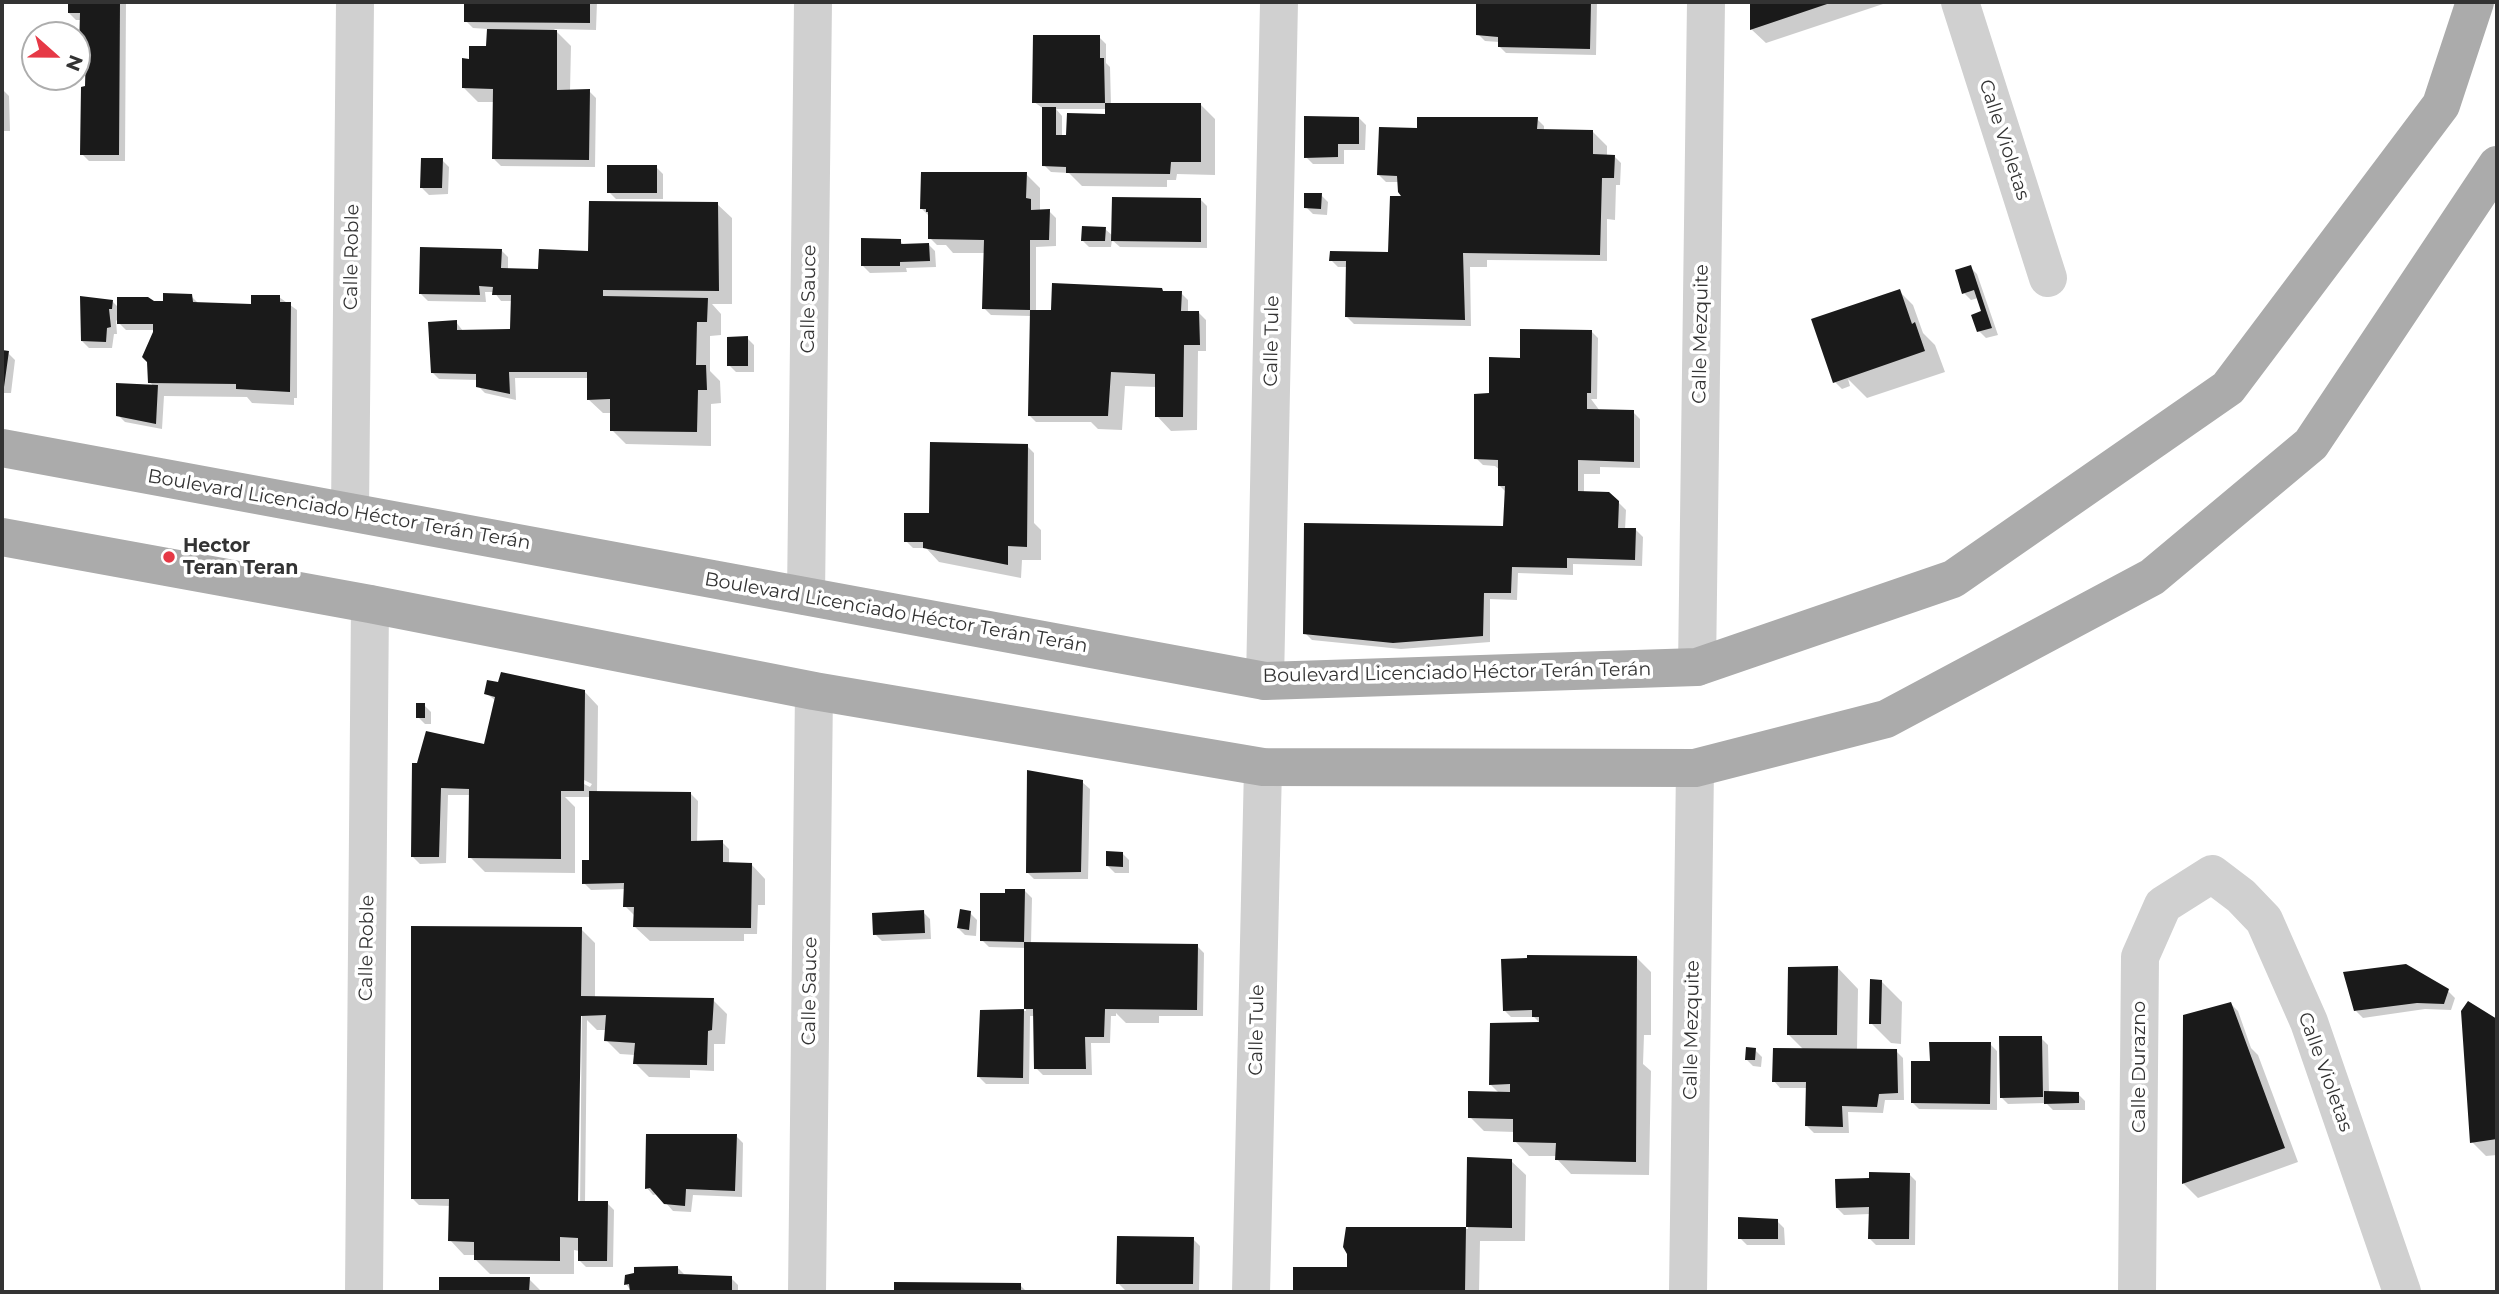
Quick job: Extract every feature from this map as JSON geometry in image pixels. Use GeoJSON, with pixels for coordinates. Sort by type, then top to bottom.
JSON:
{"type":"FeatureCollection","features":[{"type":"Feature","properties":{"kind":"main road","name":"Boulevard Licenciado Héctor Terán Terán"},"geometry":{"type":"LineString","coordinates":[[2,447],[1265,681],[1697,667],[1953,579],[2228,388],[2441,105],[2475,2]]}},
{"type":"Feature","properties":{"kind":"main road"},"geometry":{"type":"LineString","coordinates":[[2,537],[370,604],[814,691],[1263,767],[1695,768],[1886,719],[2152,577],[2311,444],[2497,165]]}},
{"type":"Feature","properties":{"kind":"street","name":"Calle Roble"},"geometry":{"type":"LineString","coordinates":[[350,512],[355,2]]}},
{"type":"Feature","properties":{"kind":"street","name":"Calle Sauce"},"geometry":{"type":"LineString","coordinates":[[806,596],[813,2]]}},
{"type":"Feature","properties":{"kind":"street","name":"Calle Tule"},"geometry":{"type":"LineString","coordinates":[[1265,681],[1279,2]]}},
{"type":"Feature","properties":{"kind":"street","name":"Calle Mezquite"},"geometry":{"type":"LineString","coordinates":[[1697,667],[1706,2]]}},
{"type":"Feature","properties":{"kind":"street","name":"Calle Violetas"},"geometry":{"type":"LineString","coordinates":[[1960,2],[2048,278]]}},
{"type":"Feature","properties":{"kind":"street","name":"Calle Roble"},"geometry":{"type":"LineString","coordinates":[[364,1292],[370,604]]}},
{"type":"Feature","properties":{"kind":"street","name":"Calle Sauce"},"geometry":{"type":"LineString","coordinates":[[807,1292],[814,691]]}},
{"type":"Feature","properties":{"kind":"street","name":"Calle Tule"},"geometry":{"type":"LineString","coordinates":[[1251,1292],[1263,767]]}},
{"type":"Feature","properties":{"kind":"street","name":"Calle Mezquite"},"geometry":{"type":"LineString","coordinates":[[1688,1292],[1695,768]]}},
{"type":"Feature","properties":{"kind":"street","name":"Calle Violetas"},"geometry":{"type":"LineString","coordinates":[[2212,874],[2241,896],[2264,920],[2309,1021],[2402,1292]]}},
{"type":"Feature","properties":{"kind":"street","name":"Calle Durazno"},"geometry":{"type":"LineString","coordinates":[[2137,1292],[2140,957],[2163,905],[2212,874]]}},
{"type":"Feature","properties":{"kind":"building"},"geometry":{"type":"Polygon","coordinates":[[[68,2],[120,2],[119,155],[80,155],[81,91],[91,91],[91,21],[80,21],[80,13],[68,13],[68,2]]]}},
{"type":"Feature","properties":{"kind":"building"},"geometry":{"type":"Polygon","coordinates":[[[464,2],[590,2],[590,23],[464,22],[464,2]]]}},
{"type":"Feature","properties":{"kind":"building"},"geometry":{"type":"Polygon","coordinates":[[[1476,2],[1591,2],[1590,49],[1498,47],[1498,37],[1476,35],[1476,2]]]}},
{"type":"Feature","properties":{"kind":"building"},"geometry":{"type":"Polygon","coordinates":[[[1750,2],[1833,2],[1750,30],[1750,2]]]}},
{"type":"Feature","properties":{"kind":"building"},"geometry":{"type":"Polygon","coordinates":[[[487,29],[557,30],[557,90],[590,89],[589,160],[492,159],[493,89],[462,88],[462,58],[469,59],[469,46],[486,46],[487,29]]]}},
{"type":"Feature","properties":{"kind":"building"},"geometry":{"type":"Polygon","coordinates":[[[1033,35],[1100,35],[1100,58],[1104,58],[1105,103],[1032,103],[1033,35]]]}},
{"type":"Feature","properties":{"kind":"building"},"geometry":{"type":"Polygon","coordinates":[[[1105,103],[1201,103],[1201,162],[1171,162],[1170,174],[1066,173],[1066,167],[1042,166],[1042,107],[1056,107],[1056,135],[1066,135],[1067,113],[1105,114],[1105,103]]]}},
{"type":"Feature","properties":{"kind":"building"},"geometry":{"type":"Polygon","coordinates":[[[1304,116],[1359,117],[1359,144],[1338,144],[1338,157],[1304,158],[1304,116]]]}},
{"type":"Feature","properties":{"kind":"building"},"geometry":{"type":"Polygon","coordinates":[[[1417,117],[1538,117],[1537,129],[1593,130],[1593,154],[1615,155],[1614,178],[1602,178],[1600,255],[1463,253],[1465,320],[1345,317],[1346,261],[1329,261],[1330,251],[1388,252],[1390,196],[1401,196],[1398,192],[1397,176],[1377,175],[1379,127],[1417,128],[1417,117]]]}},
{"type":"Feature","properties":{"kind":"building"},"geometry":{"type":"Polygon","coordinates":[[[421,158],[443,158],[442,188],[420,188],[421,158]]]}},
{"type":"Feature","properties":{"kind":"building"},"geometry":{"type":"Polygon","coordinates":[[[607,165],[657,165],[657,193],[607,193],[607,165]]]}},
{"type":"Feature","properties":{"kind":"building"},"geometry":{"type":"Polygon","coordinates":[[[921,172],[1027,172],[1026,198],[1031,199],[1031,210],[1050,209],[1049,240],[1030,240],[1030,310],[982,309],[984,240],[928,239],[928,212],[926,209],[920,209],[921,172]]]}},
{"type":"Feature","properties":{"kind":"building"},"geometry":{"type":"Polygon","coordinates":[[[1304,193],[1322,193],[1321,209],[1304,208],[1304,193]]]}},
{"type":"Feature","properties":{"kind":"building"},"geometry":{"type":"Polygon","coordinates":[[[1112,197],[1201,198],[1201,242],[1111,241],[1112,197]]]}},
{"type":"Feature","properties":{"kind":"building"},"geometry":{"type":"Polygon","coordinates":[[[589,201],[718,202],[719,291],[603,290],[603,296],[708,298],[707,322],[697,322],[696,365],[706,365],[707,390],[698,390],[697,432],[610,431],[610,399],[587,400],[587,372],[509,372],[510,394],[476,387],[476,374],[431,373],[428,322],[457,320],[457,330],[510,329],[511,295],[492,295],[493,287],[479,286],[480,295],[419,294],[420,247],[502,249],[501,268],[538,269],[539,249],[588,251],[589,201]]]}},
{"type":"Feature","properties":{"kind":"building"},"geometry":{"type":"Polygon","coordinates":[[[1082,226],[1106,227],[1105,241],[1081,241],[1082,226]]]}},
{"type":"Feature","properties":{"kind":"building"},"geometry":{"type":"Polygon","coordinates":[[[861,238],[901,239],[901,244],[929,243],[930,261],[900,262],[900,266],[861,266],[861,238]]]}},
{"type":"Feature","properties":{"kind":"building"},"geometry":{"type":"Polygon","coordinates":[[[1971,265],[1992,328],[1977,332],[1971,315],[1981,311],[1974,290],[1962,294],[1955,270],[1971,265]]]}},
{"type":"Feature","properties":{"kind":"building"},"geometry":{"type":"Polygon","coordinates":[[[1052,283],[1182,291],[1181,311],[1199,311],[1200,345],[1184,345],[1183,417],[1155,417],[1155,374],[1111,372],[1108,416],[1028,416],[1030,310],[1051,310],[1052,283]]]}},
{"type":"Feature","properties":{"kind":"building"},"geometry":{"type":"Polygon","coordinates":[[[1900,289],[1925,351],[1833,383],[1811,319],[1900,289]]]}},
{"type":"Feature","properties":{"kind":"building"},"geometry":{"type":"Polygon","coordinates":[[[163,293],[192,294],[193,302],[251,304],[251,295],[280,295],[280,302],[291,302],[290,392],[236,389],[236,384],[148,383],[147,362],[142,357],[153,332],[153,324],[117,324],[117,297],[148,297],[154,301],[163,301],[163,293]]]}},
{"type":"Feature","properties":{"kind":"building"},"geometry":{"type":"Polygon","coordinates":[[[80,296],[113,300],[112,309],[109,309],[111,327],[107,328],[106,342],[81,341],[80,296]]]}},
{"type":"Feature","properties":{"kind":"building"},"geometry":{"type":"Polygon","coordinates":[[[1520,329],[1592,330],[1591,393],[1587,393],[1587,409],[1634,410],[1634,462],[1578,460],[1578,491],[1609,492],[1619,501],[1618,528],[1636,528],[1635,560],[1567,558],[1567,568],[1512,567],[1511,593],[1484,593],[1483,636],[1393,643],[1303,634],[1304,523],[1503,526],[1505,486],[1498,486],[1498,460],[1474,459],[1474,394],[1489,393],[1489,357],[1520,358],[1520,329]]]}},
{"type":"Feature","properties":{"kind":"building"},"geometry":{"type":"Polygon","coordinates":[[[748,336],[748,366],[727,366],[727,337],[748,336]]]}},
{"type":"Feature","properties":{"kind":"building"},"geometry":{"type":"Polygon","coordinates":[[[2,350],[9,351],[4,387],[2,387],[2,350]]]}},
{"type":"Feature","properties":{"kind":"building"},"geometry":{"type":"Polygon","coordinates":[[[116,383],[158,385],[156,424],[116,416],[116,383]]]}},
{"type":"Feature","properties":{"kind":"building"},"geometry":{"type":"Polygon","coordinates":[[[930,442],[1028,444],[1027,547],[1008,546],[1008,565],[923,548],[923,542],[904,542],[904,513],[929,513],[930,442]]]}},
{"type":"Feature","properties":{"kind":"building"},"geometry":{"type":"Polygon","coordinates":[[[501,672],[585,690],[584,791],[561,791],[561,859],[468,858],[469,789],[441,788],[439,857],[411,857],[412,763],[417,763],[426,731],[484,744],[495,697],[484,694],[487,680],[498,682],[501,672]]]}},
{"type":"Feature","properties":{"kind":"building"},"geometry":{"type":"Polygon","coordinates":[[[416,703],[425,703],[425,718],[416,718],[416,703]]]}},
{"type":"Feature","properties":{"kind":"building"},"geometry":{"type":"Polygon","coordinates":[[[1027,770],[1083,780],[1081,872],[1026,873],[1027,770]]]}},
{"type":"Feature","properties":{"kind":"building"},"geometry":{"type":"Polygon","coordinates":[[[589,791],[691,792],[691,841],[723,840],[723,862],[752,863],[751,928],[633,927],[634,907],[623,907],[624,883],[582,884],[582,860],[589,860],[589,791]]]}},
{"type":"Feature","properties":{"kind":"building"},"geometry":{"type":"Polygon","coordinates":[[[1106,851],[1123,852],[1123,867],[1106,866],[1106,851]]]}},
{"type":"Feature","properties":{"kind":"building"},"geometry":{"type":"Polygon","coordinates":[[[1005,889],[1025,889],[1024,942],[980,941],[980,893],[1005,893],[1005,889]]]}},
{"type":"Feature","properties":{"kind":"building"},"geometry":{"type":"Polygon","coordinates":[[[960,909],[971,911],[969,930],[957,928],[960,909]]]}},
{"type":"Feature","properties":{"kind":"building"},"geometry":{"type":"Polygon","coordinates":[[[924,910],[925,933],[873,935],[872,913],[924,910]]]}},
{"type":"Feature","properties":{"kind":"building"},"geometry":{"type":"Polygon","coordinates":[[[411,926],[582,927],[581,996],[714,998],[712,1030],[708,1031],[707,1065],[633,1064],[635,1043],[604,1041],[606,1015],[581,1016],[578,1201],[608,1201],[607,1261],[578,1261],[578,1238],[560,1237],[560,1261],[474,1260],[474,1242],[448,1241],[449,1199],[411,1199],[411,926]]]}},
{"type":"Feature","properties":{"kind":"building"},"geometry":{"type":"Polygon","coordinates":[[[1024,942],[1198,944],[1197,1010],[1105,1009],[1104,1037],[1085,1037],[1086,1069],[1034,1069],[1033,1009],[1024,1009],[1024,942]]]}},
{"type":"Feature","properties":{"kind":"building"},"geometry":{"type":"Polygon","coordinates":[[[1527,955],[1637,956],[1636,1162],[1555,1160],[1556,1143],[1513,1142],[1513,1119],[1468,1118],[1468,1091],[1510,1092],[1510,1084],[1489,1085],[1490,1023],[1539,1022],[1539,1017],[1532,1017],[1532,1010],[1503,1011],[1501,959],[1527,958],[1527,955]]]}},
{"type":"Feature","properties":{"kind":"building"},"geometry":{"type":"Polygon","coordinates":[[[2406,964],[2449,989],[2444,1004],[2417,1003],[2354,1011],[2343,972],[2406,964]]]}},
{"type":"Feature","properties":{"kind":"building"},"geometry":{"type":"Polygon","coordinates":[[[1838,966],[1837,1035],[1787,1035],[1788,967],[1838,966]]]}},
{"type":"Feature","properties":{"kind":"building"},"geometry":{"type":"Polygon","coordinates":[[[1870,979],[1882,980],[1881,1024],[1869,1024],[1870,979]]]}},
{"type":"Feature","properties":{"kind":"building"},"geometry":{"type":"Polygon","coordinates":[[[2468,1001],[2497,1019],[2497,1139],[2470,1143],[2461,1011],[2468,1001]]]}},
{"type":"Feature","properties":{"kind":"building"},"geometry":{"type":"Polygon","coordinates":[[[2231,1002],[2285,1148],[2182,1184],[2183,1015],[2231,1002]]]}},
{"type":"Feature","properties":{"kind":"building"},"geometry":{"type":"Polygon","coordinates":[[[1024,1009],[1023,1078],[977,1077],[980,1010],[1024,1009]]]}},
{"type":"Feature","properties":{"kind":"building"},"geometry":{"type":"Polygon","coordinates":[[[1999,1036],[2042,1036],[2043,1097],[2000,1098],[1999,1036]]]}},
{"type":"Feature","properties":{"kind":"building"},"geometry":{"type":"Polygon","coordinates":[[[1929,1042],[1991,1042],[1990,1104],[1911,1103],[1911,1061],[1930,1061],[1929,1042]]]}},
{"type":"Feature","properties":{"kind":"building"},"geometry":{"type":"Polygon","coordinates":[[[1746,1047],[1756,1048],[1755,1060],[1745,1060],[1746,1047]]]}},
{"type":"Feature","properties":{"kind":"building"},"geometry":{"type":"Polygon","coordinates":[[[1773,1048],[1897,1049],[1898,1093],[1879,1094],[1877,1107],[1842,1106],[1843,1127],[1805,1126],[1806,1082],[1772,1082],[1773,1048]]]}},
{"type":"Feature","properties":{"kind":"building"},"geometry":{"type":"Polygon","coordinates":[[[2044,1091],[2079,1092],[2079,1103],[2044,1104],[2044,1091]]]}},
{"type":"Feature","properties":{"kind":"building"},"geometry":{"type":"Polygon","coordinates":[[[646,1134],[737,1134],[735,1191],[686,1189],[685,1206],[664,1204],[650,1188],[645,1189],[646,1134]]]}},
{"type":"Feature","properties":{"kind":"building"},"geometry":{"type":"Polygon","coordinates":[[[1467,1157],[1512,1159],[1512,1228],[1466,1227],[1467,1157]]]}},
{"type":"Feature","properties":{"kind":"building"},"geometry":{"type":"Polygon","coordinates":[[[1869,1172],[1910,1173],[1909,1239],[1868,1239],[1869,1207],[1836,1208],[1835,1179],[1869,1178],[1869,1172]]]}},
{"type":"Feature","properties":{"kind":"building"},"geometry":{"type":"Polygon","coordinates":[[[1738,1217],[1778,1219],[1778,1239],[1738,1239],[1738,1217]]]}},
{"type":"Feature","properties":{"kind":"building"},"geometry":{"type":"Polygon","coordinates":[[[1346,1227],[1466,1227],[1465,1292],[1293,1292],[1293,1267],[1347,1267],[1347,1254],[1343,1247],[1346,1227]]]}},
{"type":"Feature","properties":{"kind":"building"},"geometry":{"type":"Polygon","coordinates":[[[1117,1236],[1194,1237],[1193,1284],[1116,1284],[1117,1236]]]}},
{"type":"Feature","properties":{"kind":"building"},"geometry":{"type":"Polygon","coordinates":[[[678,1266],[678,1274],[732,1276],[732,1292],[630,1292],[629,1284],[624,1285],[625,1275],[634,1273],[634,1267],[678,1266]]]}},
{"type":"Feature","properties":{"kind":"building"},"geometry":{"type":"Polygon","coordinates":[[[439,1277],[530,1277],[529,1292],[439,1292],[439,1277]]]}},
{"type":"Feature","properties":{"kind":"building"},"geometry":{"type":"Polygon","coordinates":[[[894,1282],[1021,1283],[1021,1292],[894,1292],[894,1282]]]}},
{"type":"Feature","properties":{"kind":"place","name":"Hector Teran Teran"},"geometry":{"type":"Point","coordinates":[169,557]}}]}
